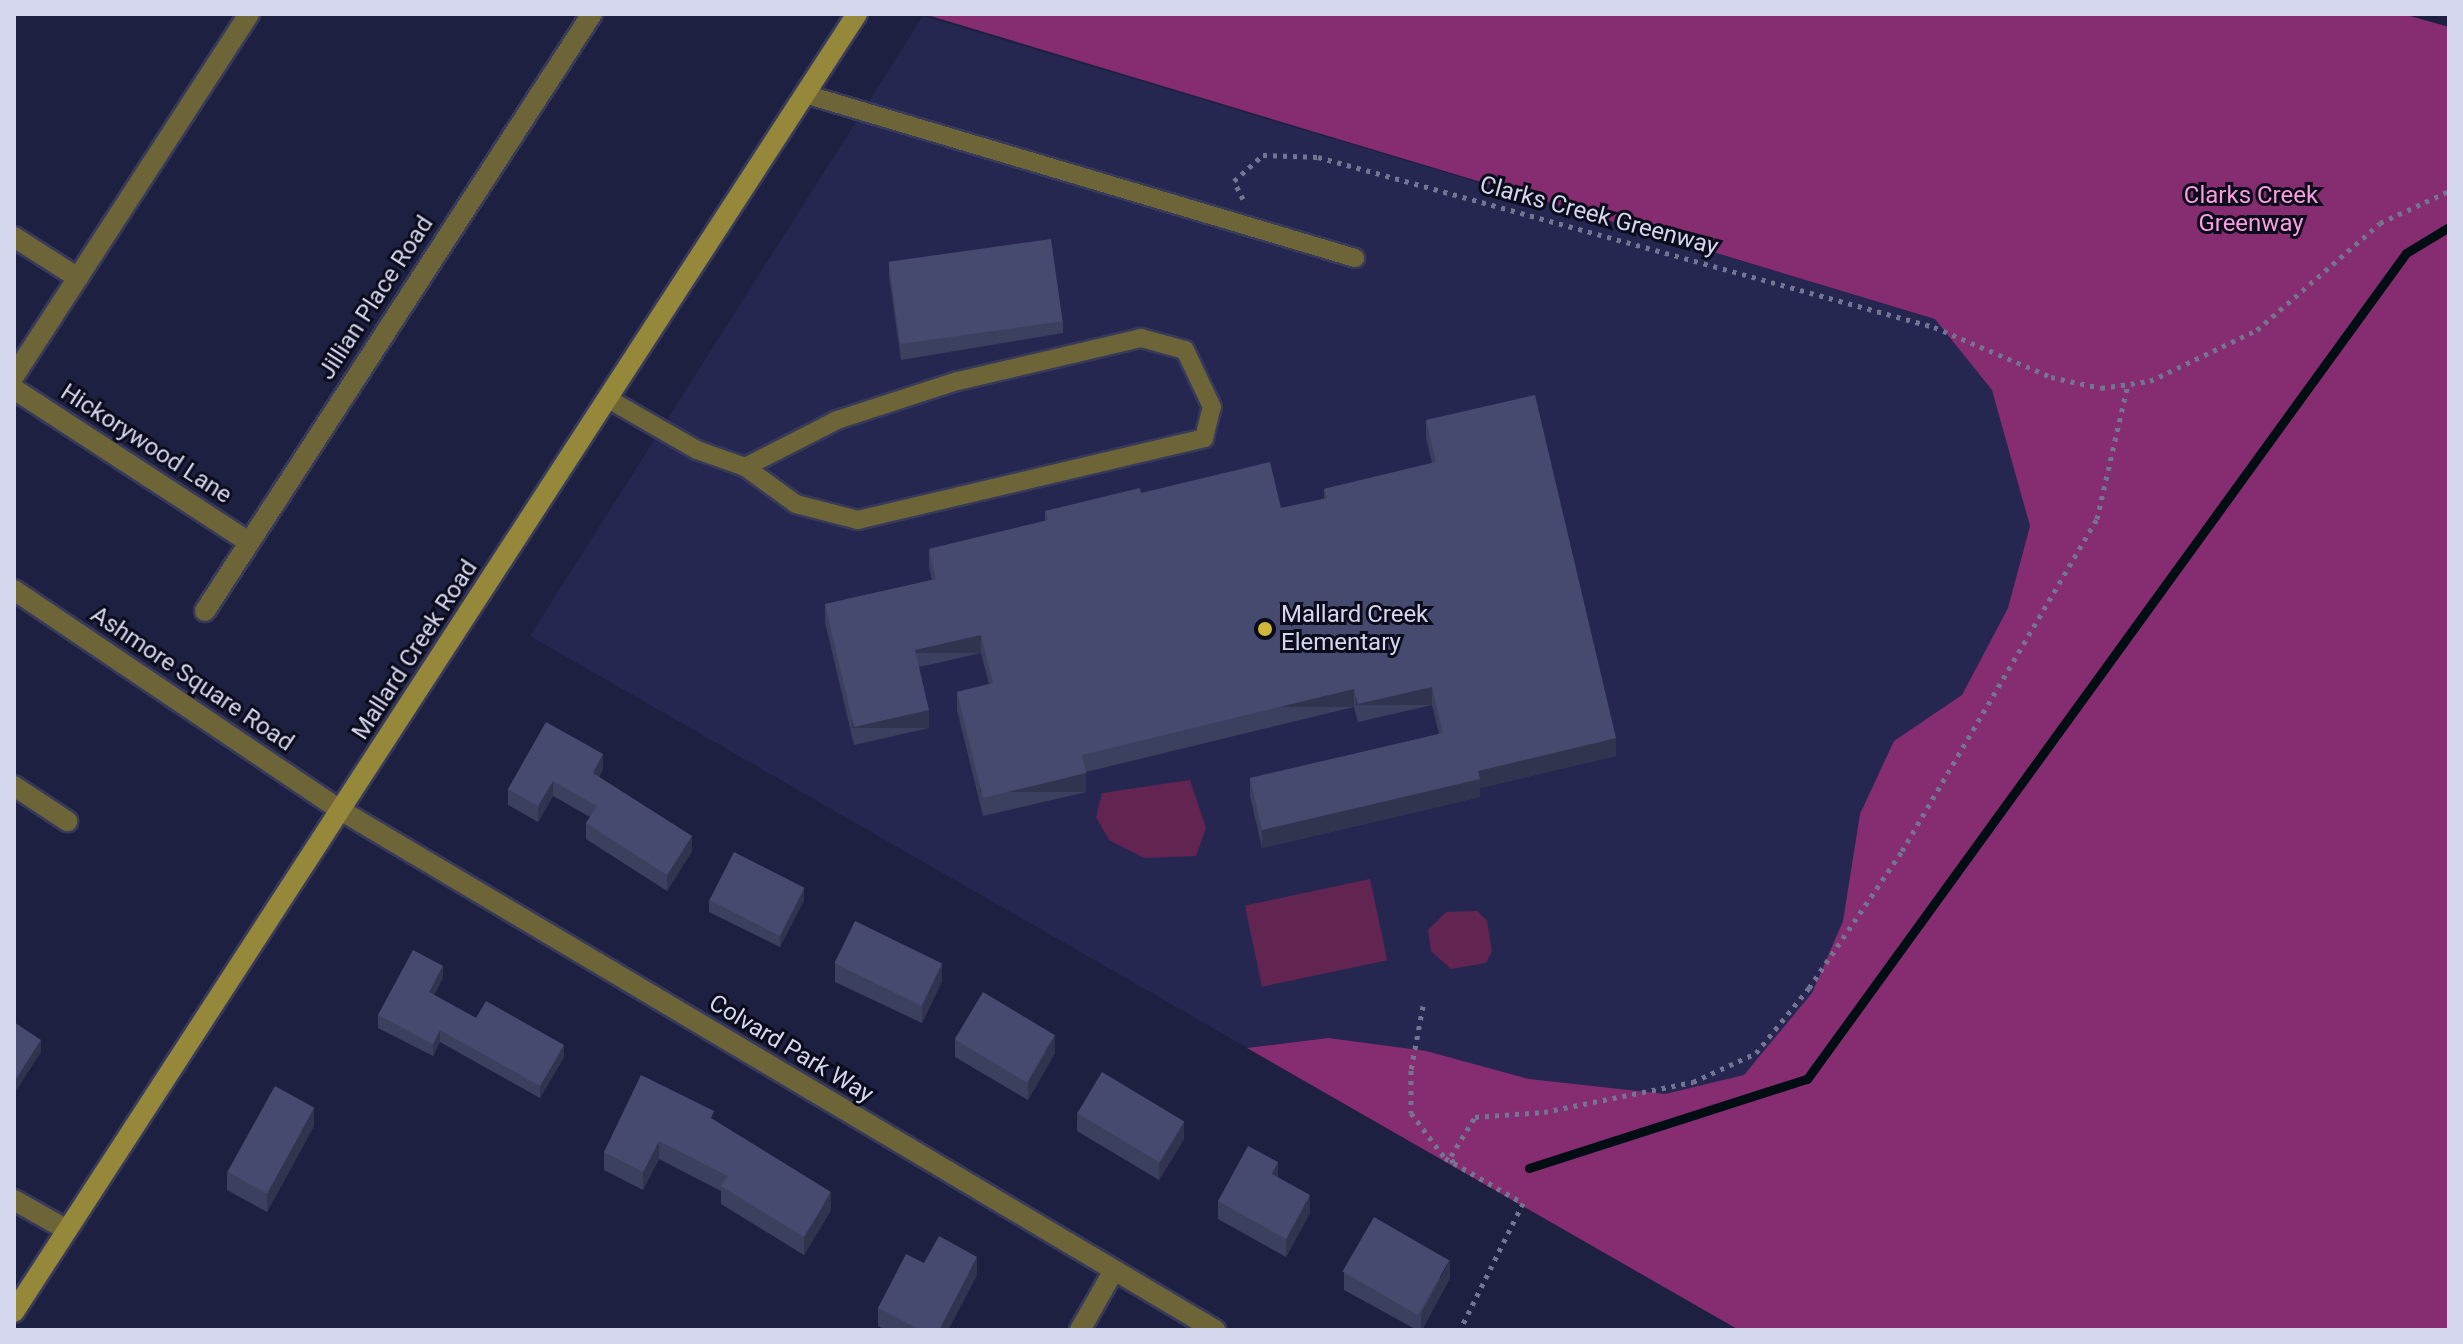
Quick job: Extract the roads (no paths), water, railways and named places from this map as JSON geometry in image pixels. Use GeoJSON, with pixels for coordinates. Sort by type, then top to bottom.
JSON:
{"type":"FeatureCollection","features":[{"type":"Feature","properties":{"kind":"main road","name":"Mallard Creek Road"},"geometry":{"type":"LineString","coordinates":[[14,1312],[610,400],[857,14]]}},
{"type":"Feature","properties":{"kind":"street"},"geometry":{"type":"LineString","coordinates":[[14,376],[249,14]]}},
{"type":"Feature","properties":{"kind":"street","name":"Jillian Place Road"},"geometry":{"type":"LineString","coordinates":[[205,611],[592,14]]}},
{"type":"Feature","properties":{"kind":"street"},"geometry":{"type":"LineString","coordinates":[[14,237],[78,278]]}},
{"type":"Feature","properties":{"kind":"street","name":"Hickorywood Lane"},"geometry":{"type":"LineString","coordinates":[[14,389],[249,542]]}},
{"type":"Feature","properties":{"kind":"street","name":"Ashmore Square Road"},"geometry":{"type":"LineString","coordinates":[[14,590],[342,811]]}},
{"type":"Feature","properties":{"kind":"street"},"geometry":{"type":"LineString","coordinates":[[14,786],[67,821]]}},
{"type":"Feature","properties":{"kind":"street","name":"Colvard Park Way"},"geometry":{"type":"LineString","coordinates":[[342,811],[1215,1330]]}},
{"type":"Feature","properties":{"kind":"street"},"geometry":{"type":"LineString","coordinates":[[14,1200],[67,1230]]}},
{"type":"Feature","properties":{"kind":"street"},"geometry":{"type":"LineString","coordinates":[[1080,1330],[1113,1272]]}},
{"type":"Feature","properties":{"kind":"lane"},"geometry":{"type":"LineString","coordinates":[[808,95],[1355,258]]}},
{"type":"Feature","properties":{"kind":"lane"},"geometry":{"type":"LineString","coordinates":[[610,400],[697,450],[745,467],[796,504],[858,520],[1204,438],[1212,407],[1185,350],[1141,338],[957,381],[837,420],[745,467]]}},
{"type":"Feature","properties":{"kind":"waterway"},"geometry":{"type":"LineString","coordinates":[[1529,1168],[1807,1079],[2406,253],[2449,227]]}},
{"type":"Feature","properties":{"kind":"place","name":"Mallard Creek Elementary"},"geometry":{"type":"Point","coordinates":[1265,629]}},
{"type":"Feature","properties":{"kind":"park label","name":"Clarks Creek Greenway"},"geometry":{"type":"Point","coordinates":[2251,210]}}]}
